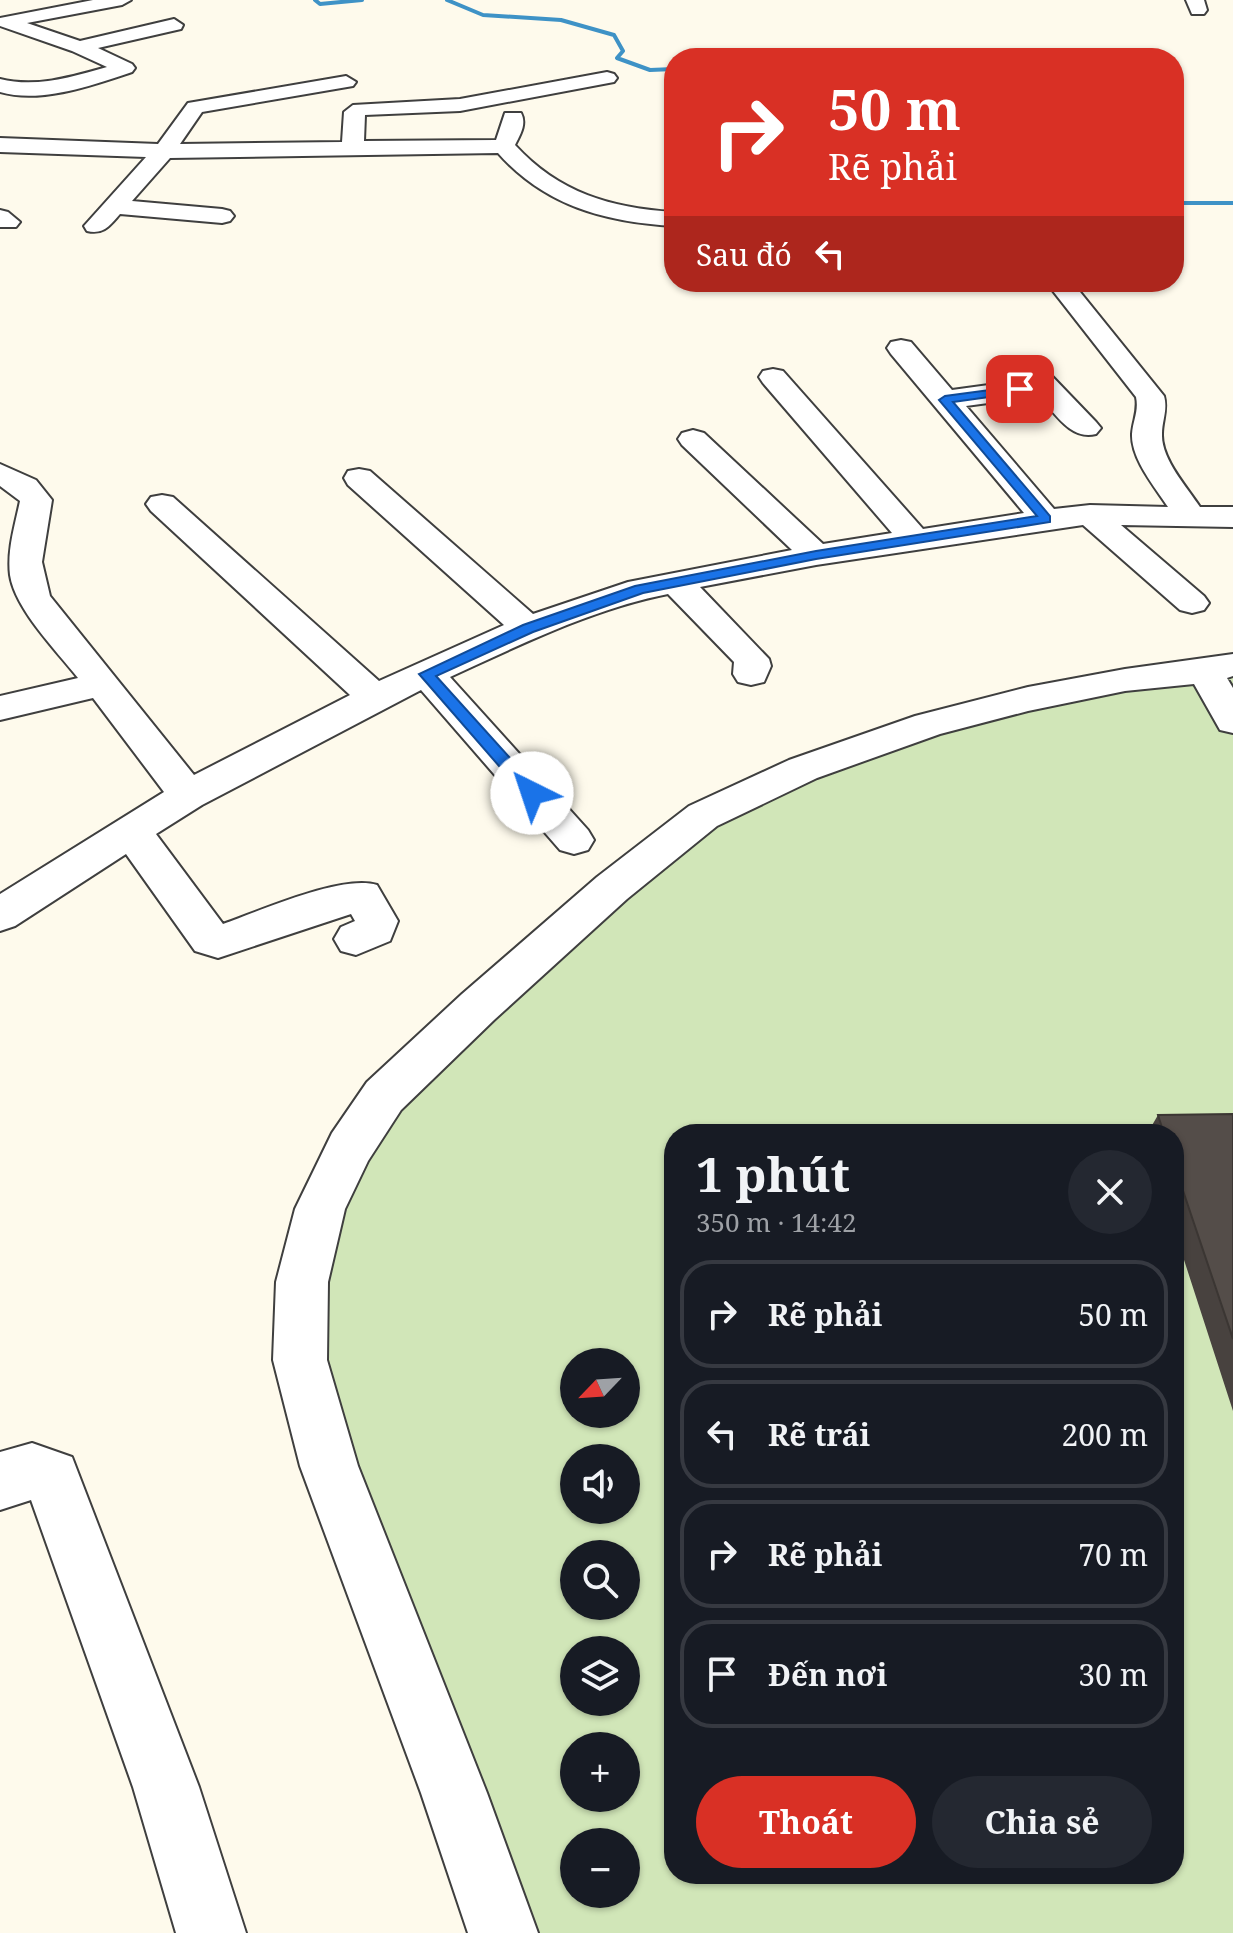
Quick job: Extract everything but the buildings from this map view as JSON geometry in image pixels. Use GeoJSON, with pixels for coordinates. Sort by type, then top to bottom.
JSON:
{"type":"FeatureCollection","features":[{"type":"Feature","properties":{"kind":"street"},"geometry":{"type":"LineString","coordinates":[[5,18],[122,0]]}},
{"type":"Feature","properties":{"kind":"street"},"geometry":{"type":"LineString","coordinates":[[2,88],[47,86],[125,68],[5,18]]}},
{"type":"Feature","properties":{"kind":"street"},"geometry":{"type":"LineString","coordinates":[[79,47],[174,25]]}},
{"type":"Feature","properties":{"kind":"street"},"geometry":{"type":"LineString","coordinates":[[352,149],[355,112],[360,109],[501,100],[607,78]]}},
{"type":"Feature","properties":{"kind":"street"},"geometry":{"type":"LineString","coordinates":[[96,226],[164,151],[195,107],[346,82]]}},
{"type":"Feature","properties":{"kind":"street"},"geometry":{"type":"LineString","coordinates":[[501,100],[513,117],[512,129],[504,146]]}},
{"type":"Feature","properties":{"kind":"street"},"geometry":{"type":"LineString","coordinates":[[225,102],[241,122]]}},
{"type":"Feature","properties":{"kind":"street"},"geometry":{"type":"LineString","coordinates":[[0,145],[164,151],[504,146],[537,180],[557,193],[622,216],[664,218]]}},
{"type":"Feature","properties":{"kind":"street"},"geometry":{"type":"LineString","coordinates":[[593,208],[647,194]]}},
{"type":"Feature","properties":{"kind":"street"},"geometry":{"type":"LineString","coordinates":[[114,206],[222,216]]}},
{"type":"Feature","properties":{"kind":"street"},"geometry":{"type":"LineString","coordinates":[[1067,292],[1150,396],[1153,417],[1146,437],[1152,453],[1191,517]]}},
{"type":"Feature","properties":{"kind":"street"},"geometry":{"type":"LineString","coordinates":[[901,348],[1046,519]]}},
{"type":"Feature","properties":{"kind":"street"},"geometry":{"type":"LineString","coordinates":[[773,377],[915,540]]}},
{"type":"Feature","properties":{"kind":"street"},"geometry":{"type":"LineString","coordinates":[[945,400],[1041,381],[1086,428]]}},
{"type":"Feature","properties":{"kind":"street"},"geometry":{"type":"LineString","coordinates":[[693,439],[816,555]]}},
{"type":"Feature","properties":{"kind":"street"},"geometry":{"type":"LineString","coordinates":[[0,473],[25,487],[36,500],[25,554],[28,585],[34,598],[188,795]]}},
{"type":"Feature","properties":{"kind":"street"},"geometry":{"type":"LineString","coordinates":[[359,478],[528,628]]}},
{"type":"Feature","properties":{"kind":"street"},"geometry":{"type":"LineString","coordinates":[[162,504],[375,697]]}},
{"type":"Feature","properties":{"kind":"street"},"geometry":{"type":"LineString","coordinates":[[1090,515],[1192,603]]}},
{"type":"Feature","properties":{"kind":"street"},"geometry":{"type":"LineString","coordinates":[[0,915],[188,795],[375,697],[528,628],[592,604],[640,589],[816,555],[1046,519],[1090,515],[1233,517]]}},
{"type":"Feature","properties":{"kind":"street"},"geometry":{"type":"LineString","coordinates":[[677,583],[751,659],[751,674]]}},
{"type":"Feature","properties":{"kind":"street"},"geometry":{"type":"LineString","coordinates":[[503,1933],[454,1793],[329,1466],[300,1360],[302,1282],[320,1209],[349,1148],[384,1096],[478,1007],[612,888],[703,816],[803,769],[928,725],[1028,699],[1125,680],[1219,668],[1233,721]]}},
{"type":"Feature","properties":{"kind":"street"},"geometry":{"type":"LineString","coordinates":[[427,674],[574,840]]}},
{"type":"Feature","properties":{"kind":"street"},"geometry":{"type":"LineString","coordinates":[[0,708],[102,684]]}},
{"type":"Feature","properties":{"kind":"street"},"geometry":{"type":"LineString","coordinates":[[131,830],[210,939],[228,939],[338,901],[362,896],[377,921],[375,930],[356,939]]}},
{"type":"Feature","properties":{"kind":"street"},"geometry":{"type":"LineString","coordinates":[[0,1481],[25,1470],[41,1471],[52,1477],[166,1787],[211,1933]]}},
{"type":"Feature","properties":{"kind":"green space"},"geometry":{"type":"Polygon","coordinates":[[[1233,672],[1233,1933],[522,1933],[328,1407],[315,1281],[333,1210],[394,1103],[709,822],[856,757],[1029,706],[1233,672]]]}},
{"type":"Feature","properties":{"kind":"waterway"},"geometry":{"type":"LineString","coordinates":[[315,0],[320,4],[362,0]]}},
{"type":"Feature","properties":{"kind":"waterway"},"geometry":{"type":"LineString","coordinates":[[447,0],[483,15],[561,20],[614,35],[623,51],[617,58],[650,70],[664,69]]}},
{"type":"Feature","properties":{"kind":"waterway"},"geometry":{"type":"LineString","coordinates":[[1184,203],[1233,203]]}},
{"type":"Feature","properties":{"kind":"route"},"geometry":{"type":"LineString","coordinates":[[532,793],[427,674],[528,628],[640,589],[816,555],[1046,519],[945,400],[1020,389]]}}]}
